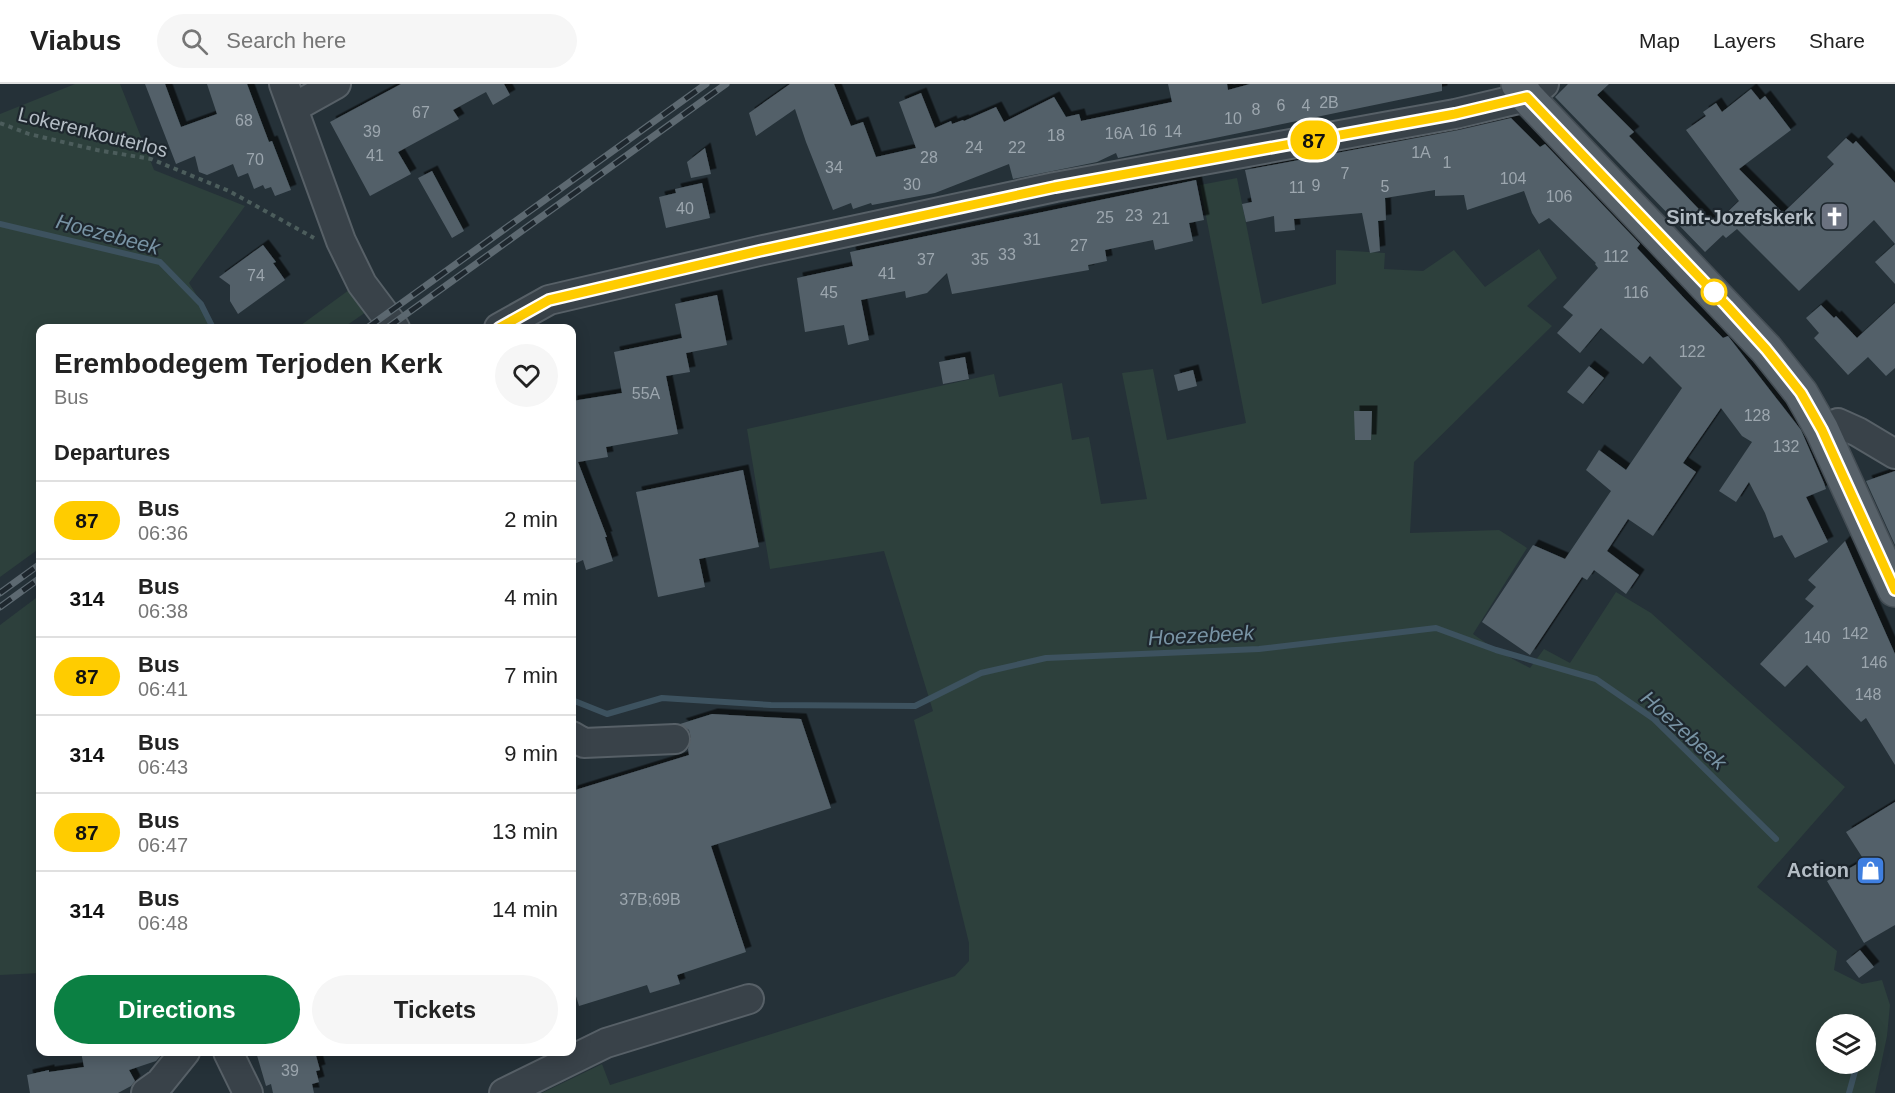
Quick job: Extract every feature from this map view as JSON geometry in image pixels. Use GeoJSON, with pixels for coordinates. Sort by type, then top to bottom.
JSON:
{"type":"FeatureCollection","features":[{"type":"Feature","properties":{"kind":"main road"},"geometry":{"type":"LineString","coordinates":[[1530,88],[1766,349],[1801,393],[1822,430],[1895,590]]}},
{"type":"Feature","properties":{"kind":"street"},"geometry":{"type":"LineString","coordinates":[[336,84],[288,96],[341,241],[362,284],[392,324]]}},
{"type":"Feature","properties":{"kind":"street"},"geometry":{"type":"LineString","coordinates":[[506,324],[549,300],[759,251],[1055,187],[1455,114],[1530,88]]}},
{"type":"Feature","properties":{"kind":"street"},"geometry":{"type":"LineString","coordinates":[[1822,430],[1838,423],[1895,454]]}},
{"type":"Feature","properties":{"kind":"street"},"geometry":{"type":"LineString","coordinates":[[576,738],[584,743],[675,739]]}},
{"type":"Feature","properties":{"kind":"street"},"geometry":{"type":"LineString","coordinates":[[504,1093],[606,1043],[749,999]]}},
{"type":"Feature","properties":{"kind":"street"},"geometry":{"type":"LineString","coordinates":[[146,1093],[160,1083],[182,1056]]}},
{"type":"Feature","properties":{"kind":"street"},"geometry":{"type":"LineString","coordinates":[[230,1056],[248,1093]]}},
{"type":"Feature","properties":{"kind":"path","name":"Lokerenkouterlos"},"geometry":{"type":"LineString","coordinates":[[0,123],[29,134],[97,150],[151,159],[229,191],[317,240],[327,243],[341,241]]}},
{"type":"Feature","properties":{"kind":"green space"},"geometry":{"type":"Polygon","coordinates":[[[75,84],[120,84],[154,170],[245,206],[189,283],[215,324],[36,324],[36,551],[0,577],[0,114],[75,84]]]}},
{"type":"Feature","properties":{"kind":"green space"},"geometry":{"type":"Polygon","coordinates":[[[1237,178],[1262,304],[1336,284],[1336,250],[1385,253],[1384,269],[1423,271],[1454,250],[1485,287],[1539,249],[1557,278],[1527,306],[1552,326],[1414,462],[1410,533],[1499,530],[1527,548],[1473,634],[1496,650],[1530,668],[1544,649],[1570,663],[1616,592],[1651,613],[1845,787],[1757,887],[1837,951],[1834,970],[1862,984],[1882,980],[1890,1005],[1887,1036],[1875,1093],[542,1093],[602,1064],[610,1085],[955,976],[969,961],[969,943],[914,720],[933,711],[884,551],[770,569],[747,429],[994,374],[999,397],[1062,383],[1072,440],[1089,437],[1101,504],[1147,499],[1122,373],[1153,369],[1167,440],[1246,423],[1200,185],[1237,178]]]}},
{"type":"Feature","properties":{"kind":"green space"},"geometry":{"type":"Polygon","coordinates":[[[349,290],[366,312],[349,324],[302,324],[349,290]]]}},
{"type":"Feature","properties":{"kind":"green space"},"geometry":{"type":"Polygon","coordinates":[[[36,598],[36,973],[0,975],[0,625],[36,598]]]}},
{"type":"Feature","properties":{"kind":"building"},"geometry":{"type":"Polygon","coordinates":[[[145,84],[165,84],[181,127],[217,114],[207,84],[247,84],[269,142],[272,141],[291,190],[275,196],[271,187],[265,189],[263,185],[254,189],[248,173],[238,177],[233,164],[207,175],[199,172],[195,156],[176,164],[145,84]]]}},
{"type":"Feature","properties":{"kind":"building"},"geometry":{"type":"Polygon","coordinates":[[[401,84],[504,84],[510,95],[493,105],[486,92],[453,110],[459,119],[398,152],[411,174],[370,196],[330,122],[401,84]]]}},
{"type":"Feature","properties":{"kind":"building"},"geometry":{"type":"Polygon","coordinates":[[[790,84],[834,84],[851,126],[863,122],[876,157],[916,148],[899,102],[921,93],[935,128],[951,121],[952,124],[964,121],[996,107],[1004,122],[1054,97],[1066,117],[1079,114],[1081,121],[1172,102],[1168,84],[1227,84],[1228,90],[1250,84],[1442,84],[1442,91],[1118,158],[1116,153],[1097,162],[1013,179],[1009,164],[935,193],[872,205],[871,203],[853,209],[851,203],[833,210],[795,109],[756,136],[749,113],[790,84]]]}},
{"type":"Feature","properties":{"kind":"building"},"geometry":{"type":"Polygon","coordinates":[[[1568,84],[1609,84],[1597,95],[1634,132],[1629,136],[1714,225],[1739,201],[1686,130],[1706,116],[1703,112],[1716,103],[1722,112],[1751,89],[1760,100],[1765,96],[1791,130],[1739,169],[1783,213],[1834,164],[1827,157],[1846,138],[1853,144],[1856,141],[1895,183],[1895,244],[1874,220],[1799,291],[1737,229],[1726,238],[1723,235],[1705,252],[1555,97],[1568,84]]]}},
{"type":"Feature","properties":{"kind":"building"},"geometry":{"type":"Polygon","coordinates":[[[1511,118],[1540,147],[1545,144],[1640,244],[1637,248],[1685,299],[1723,338],[1728,336],[1801,430],[1826,489],[1806,497],[1828,542],[1795,558],[1782,535],[1774,538],[1765,513],[1749,482],[1736,502],[1719,491],[1752,442],[1742,436],[1721,408],[1683,463],[1696,472],[1653,536],[1628,519],[1607,551],[1639,575],[1626,594],[1594,570],[1587,580],[1582,577],[1530,655],[1482,622],[1533,545],[1565,559],[1611,491],[1586,470],[1599,450],[1626,470],[1682,388],[1650,356],[1643,364],[1601,328],[1580,353],[1557,333],[1573,315],[1563,307],[1598,268],[1596,263],[1549,218],[1539,224],[1532,213],[1524,191],[1467,210],[1464,195],[1435,196],[1435,190],[1385,198],[1386,220],[1378,221],[1380,251],[1370,253],[1362,213],[1294,219],[1295,230],[1275,232],[1274,216],[1246,222],[1242,204],[1252,202],[1245,170],[1459,130],[1511,118]]]}},
{"type":"Feature","properties":{"kind":"building"},"geometry":{"type":"Polygon","coordinates":[[[705,148],[711,174],[691,178],[687,162],[705,148]]]}},
{"type":"Feature","properties":{"kind":"building"},"geometry":{"type":"Polygon","coordinates":[[[432,171],[464,231],[452,238],[418,178],[432,171]]]}},
{"type":"Feature","properties":{"kind":"building"},"geometry":{"type":"Polygon","coordinates":[[[1196,180],[1204,220],[1189,223],[1193,241],[1155,250],[1153,240],[1105,250],[1107,261],[1088,265],[1089,270],[952,294],[947,273],[927,293],[906,298],[905,291],[861,300],[869,340],[848,345],[844,325],[805,332],[797,278],[853,266],[850,252],[1196,180]]]}},
{"type":"Feature","properties":{"kind":"building"},"geometry":{"type":"Polygon","coordinates":[[[702,183],[710,218],[666,228],[659,197],[676,193],[675,189],[702,183]]]}},
{"type":"Feature","properties":{"kind":"building"},"geometry":{"type":"Polygon","coordinates":[[[1895,244],[1895,284],[1875,262],[1895,244]]]}},
{"type":"Feature","properties":{"kind":"building"},"geometry":{"type":"Polygon","coordinates":[[[263,245],[276,262],[273,263],[285,280],[238,314],[230,301],[230,285],[219,277],[263,245]]]}},
{"type":"Feature","properties":{"kind":"building"},"geometry":{"type":"Polygon","coordinates":[[[717,295],[727,345],[686,353],[690,372],[666,376],[678,434],[606,447],[608,457],[578,462],[607,537],[605,537],[613,561],[586,570],[583,560],[576,563],[576,400],[622,393],[614,352],[682,338],[675,304],[717,295]]]}},
{"type":"Feature","properties":{"kind":"building"},"geometry":{"type":"Polygon","coordinates":[[[1895,303],[1895,368],[1886,376],[1868,357],[1848,375],[1814,338],[1819,333],[1806,318],[1821,305],[1834,318],[1836,316],[1857,338],[1895,303]]]}},
{"type":"Feature","properties":{"kind":"building"},"geometry":{"type":"Polygon","coordinates":[[[965,357],[969,379],[943,384],[939,362],[965,357]]]}},
{"type":"Feature","properties":{"kind":"building"},"geometry":{"type":"Polygon","coordinates":[[[1589,366],[1604,378],[1583,404],[1567,392],[1589,366]]]}},
{"type":"Feature","properties":{"kind":"building"},"geometry":{"type":"Polygon","coordinates":[[[1193,370],[1197,386],[1178,391],[1174,375],[1193,370]]]}},
{"type":"Feature","properties":{"kind":"building"},"geometry":{"type":"Polygon","coordinates":[[[1354,411],[1372,411],[1371,440],[1355,440],[1354,411]]]}},
{"type":"Feature","properties":{"kind":"building"},"geometry":{"type":"Polygon","coordinates":[[[743,470],[759,547],[699,559],[705,587],[658,597],[636,492],[743,470]]]}},
{"type":"Feature","properties":{"kind":"building"},"geometry":{"type":"Polygon","coordinates":[[[1895,471],[1895,545],[1866,481],[1895,471]]]}},
{"type":"Feature","properties":{"kind":"building"},"geometry":{"type":"Polygon","coordinates":[[[1845,541],[1895,654],[1895,765],[1866,718],[1861,722],[1807,665],[1785,687],[1760,664],[1814,606],[1805,599],[1816,587],[1808,580],[1845,541]]]}},
{"type":"Feature","properties":{"kind":"building"},"geometry":{"type":"Polygon","coordinates":[[[712,714],[801,719],[831,808],[711,846],[746,952],[677,975],[680,984],[650,993],[647,985],[579,1006],[576,996],[576,790],[689,755],[691,738],[689,730],[680,724],[712,714]]]}},
{"type":"Feature","properties":{"kind":"building","name":"Action"},"geometry":{"type":"Polygon","coordinates":[[[1895,802],[1895,925],[1864,943],[1827,881],[1864,860],[1846,832],[1895,802]]]}},
{"type":"Feature","properties":{"kind":"building"},"geometry":{"type":"Polygon","coordinates":[[[1860,950],[1874,967],[1859,978],[1846,961],[1860,950]]]}},
{"type":"Feature","properties":{"kind":"building"},"geometry":{"type":"Polygon","coordinates":[[[82,1056],[160,1056],[156,1061],[129,1070],[135,1081],[118,1093],[30,1093],[27,1075],[49,1070],[49,1072],[84,1067],[82,1056]]]}},
{"type":"Feature","properties":{"kind":"building"},"geometry":{"type":"Polygon","coordinates":[[[257,1056],[316,1056],[320,1070],[316,1071],[319,1082],[312,1084],[314,1093],[273,1093],[271,1084],[266,1086],[257,1056]]]}},
{"type":"Feature","properties":{"kind":"waterway","name":"Hoezebeek"},"geometry":{"type":"LineString","coordinates":[[0,224],[160,262],[201,304],[211,324]]}},
{"type":"Feature","properties":{"kind":"waterway","name":"Hoezebeek"},"geometry":{"type":"LineString","coordinates":[[576,702],[607,714],[662,698],[771,705],[915,706],[981,673],[1046,658],[1259,649],[1436,628],[1496,650],[1596,679],[1654,719],[1776,839]]}},
{"type":"Feature","properties":{"kind":"waterway","name":"Hoezebeek"},"geometry":{"type":"LineString","coordinates":[[1849,1093],[1854,1074]]}},
{"type":"Feature","properties":{"kind":"railway"},"geometry":{"type":"LineString","coordinates":[[373,324],[706,84]]}},
{"type":"Feature","properties":{"kind":"railway"},"geometry":{"type":"LineString","coordinates":[[393,324],[726,84]]}},
{"type":"Feature","properties":{"kind":"railway"},"geometry":{"type":"LineString","coordinates":[[0,593],[36,567]]}},
{"type":"Feature","properties":{"kind":"railway"},"geometry":{"type":"LineString","coordinates":[[0,607],[36,581]]}},
{"type":"Feature","properties":{"kind":"bus line","name":"87"},"geometry":{"type":"LineString","coordinates":[[506,324],[549,300],[759,251],[1055,187],[1455,114],[1527,97],[1727,306],[1766,349],[1801,393],[1822,430],[1895,590]]}},
{"type":"Feature","properties":{"kind":"place","name":"Sint-Jozefskerk"},"geometry":{"type":"Point","coordinates":[1835,217]}},
{"type":"Feature","properties":{"kind":"place","name":"Action"},"geometry":{"type":"Point","coordinates":[1870,870]}}]}
